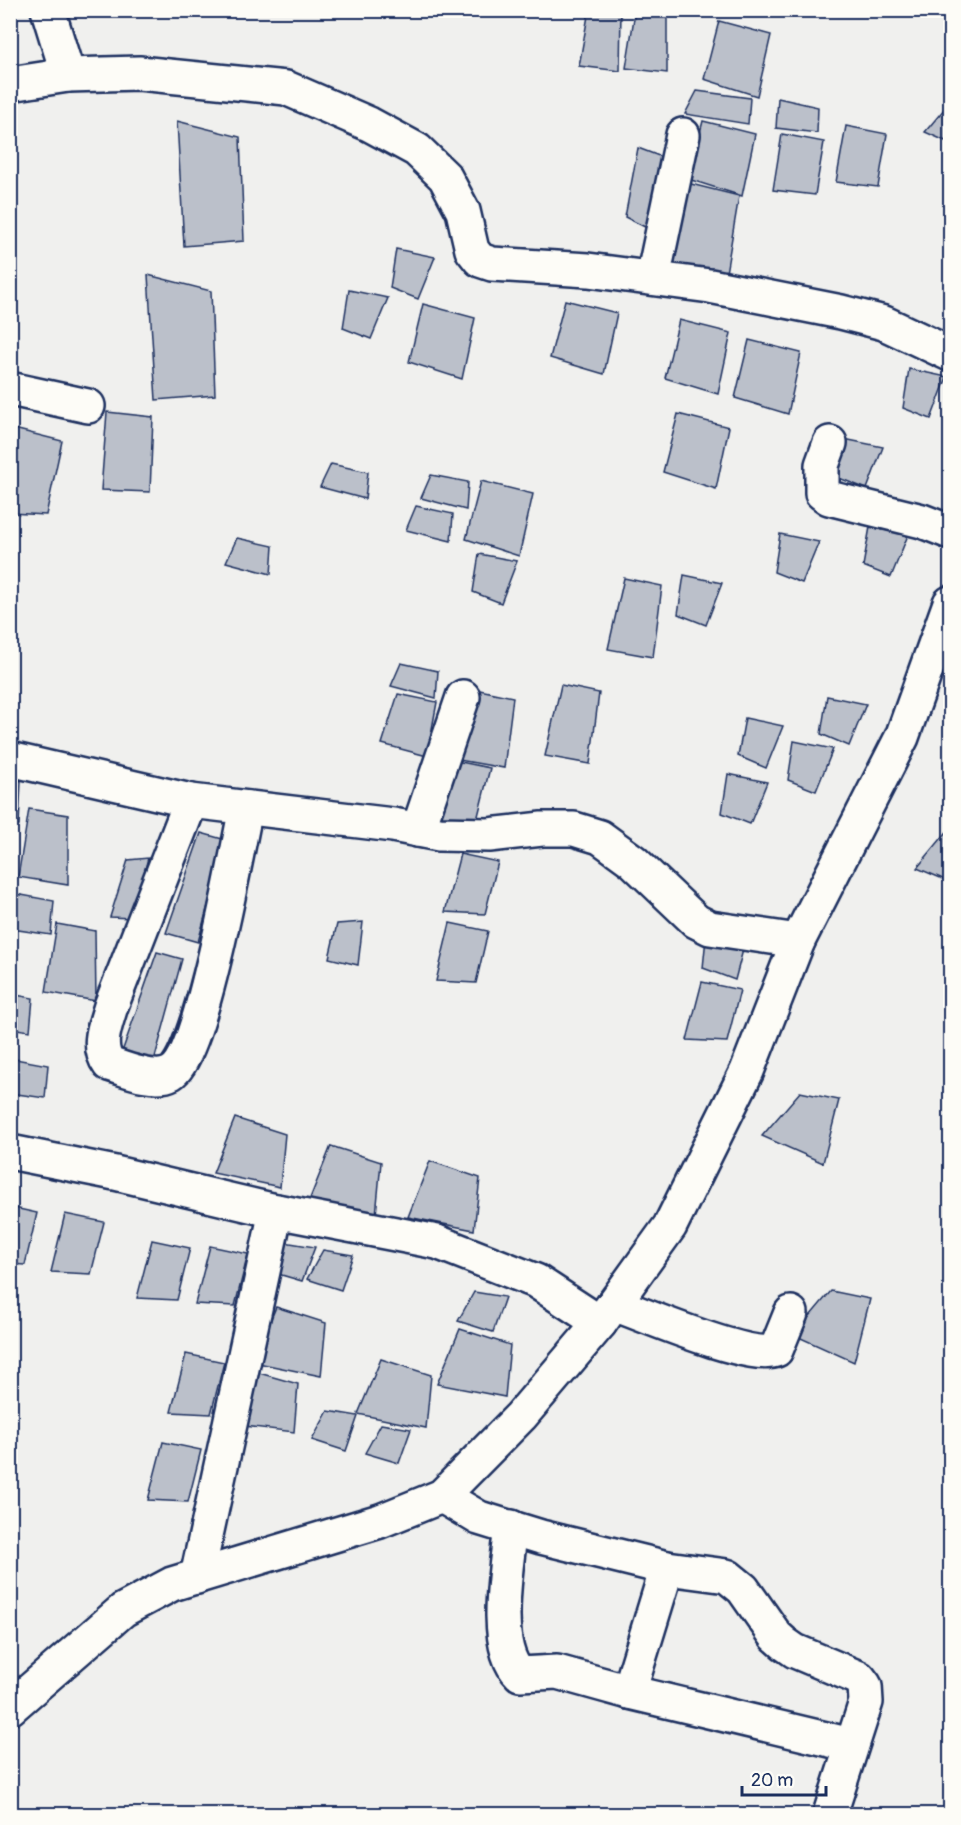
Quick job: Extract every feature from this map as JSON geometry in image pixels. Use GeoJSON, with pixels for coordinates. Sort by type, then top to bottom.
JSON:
{"type":"FeatureCollection","features":[{"type":"Feature","properties":{"kind":"street"},"geometry":{"type":"LineString","coordinates":[[48,10],[68,75]]}},
{"type":"Feature","properties":{"kind":"street"},"geometry":{"type":"LineString","coordinates":[[10,84],[68,75],[139,73],[286,88],[369,123],[417,150],[445,177],[463,211],[472,250],[480,260],[492,264],[588,270],[710,286],[841,312],[884,323],[951,354]]}},
{"type":"Feature","properties":{"kind":"street"},"geometry":{"type":"LineString","coordinates":[[653,278],[683,135]]}},
{"type":"Feature","properties":{"kind":"street"},"geometry":{"type":"LineString","coordinates":[[10,389],[88,406]]}},
{"type":"Feature","properties":{"kind":"street"},"geometry":{"type":"LineString","coordinates":[[830,442],[820,478],[822,493],[829,498],[922,521],[951,532]]}},
{"type":"Feature","properties":{"kind":"street"},"geometry":{"type":"LineString","coordinates":[[10,1708],[123,1610],[172,1584],[380,1521],[442,1496],[521,1416],[607,1313],[670,1226],[747,1071],[798,941],[903,737],[951,603]]}},
{"type":"Feature","properties":{"kind":"street"},"geometry":{"type":"LineString","coordinates":[[418,830],[463,697]]}},
{"type":"Feature","properties":{"kind":"street"},"geometry":{"type":"LineString","coordinates":[[10,759],[191,801],[438,834],[489,835],[542,829],[574,829],[600,837],[625,855],[696,921],[711,928],[798,941]]}},
{"type":"Feature","properties":{"kind":"street"},"geometry":{"type":"LineString","coordinates":[[191,801],[111,1006],[102,1038],[102,1055],[109,1064],[160,1076],[170,1074],[179,1066],[200,1017],[246,808]]}},
{"type":"Feature","properties":{"kind":"street"},"geometry":{"type":"LineString","coordinates":[[10,1152],[115,1173],[276,1211],[437,1242],[536,1281],[607,1313],[761,1353],[776,1350],[791,1313]]}},
{"type":"Feature","properties":{"kind":"street"},"geometry":{"type":"LineString","coordinates":[[197,1577],[276,1211]]}},
{"type":"Feature","properties":{"kind":"street"},"geometry":{"type":"LineString","coordinates":[[442,1496],[479,1518],[511,1527],[667,1568],[727,1576],[743,1588],[776,1636],[785,1644],[795,1651],[859,1678],[865,1686],[866,1702],[830,1815]]}},
{"type":"Feature","properties":{"kind":"street"},"geometry":{"type":"LineString","coordinates":[[511,1527],[503,1611],[505,1644],[514,1669],[525,1676],[547,1671],[556,1672],[629,1692],[851,1744]]}},
{"type":"Feature","properties":{"kind":"street"},"geometry":{"type":"LineString","coordinates":[[629,1692],[667,1568]]}},
{"type":"Feature","properties":{"kind":"building"},"geometry":{"type":"Polygon","coordinates":[[[589,10],[621,10],[620,71],[579,66],[589,10]]]}},
{"type":"Feature","properties":{"kind":"building"},"geometry":{"type":"Polygon","coordinates":[[[667,10],[667,73],[626,68],[635,12],[667,10]]]}},
{"type":"Feature","properties":{"kind":"building"},"geometry":{"type":"Polygon","coordinates":[[[719,21],[771,35],[757,96],[704,79],[719,21]]]}},
{"type":"Feature","properties":{"kind":"building"},"geometry":{"type":"Polygon","coordinates":[[[697,91],[750,98],[748,124],[685,114],[697,91]]]}},
{"type":"Feature","properties":{"kind":"building"},"geometry":{"type":"Polygon","coordinates":[[[778,98],[818,107],[817,133],[776,128],[778,98]]]}},
{"type":"Feature","properties":{"kind":"building"},"geometry":{"type":"Polygon","coordinates":[[[950,102],[950,143],[925,132],[950,102]]]}},
{"type":"Feature","properties":{"kind":"building"},"geometry":{"type":"Polygon","coordinates":[[[177,121],[240,137],[244,241],[184,246],[177,121]]]}},
{"type":"Feature","properties":{"kind":"building"},"geometry":{"type":"Polygon","coordinates":[[[703,121],[755,134],[742,196],[688,179],[703,121]]]}},
{"type":"Feature","properties":{"kind":"building"},"geometry":{"type":"Polygon","coordinates":[[[846,126],[887,134],[878,187],[836,182],[846,126]]]}},
{"type":"Feature","properties":{"kind":"building"},"geometry":{"type":"Polygon","coordinates":[[[782,134],[824,142],[815,195],[773,190],[782,134]]]}},
{"type":"Feature","properties":{"kind":"building"},"geometry":{"type":"Polygon","coordinates":[[[638,148],[667,159],[657,233],[625,217],[638,148]]]}},
{"type":"Feature","properties":{"kind":"building"},"geometry":{"type":"Polygon","coordinates":[[[687,183],[739,196],[726,273],[672,264],[687,183]]]}},
{"type":"Feature","properties":{"kind":"building"},"geometry":{"type":"Polygon","coordinates":[[[396,249],[435,257],[418,299],[390,288],[396,249]]]}},
{"type":"Feature","properties":{"kind":"building"},"geometry":{"type":"Polygon","coordinates":[[[148,275],[211,291],[215,395],[156,400],[148,275]]]}},
{"type":"Feature","properties":{"kind":"building"},"geometry":{"type":"Polygon","coordinates":[[[349,290],[388,298],[371,339],[343,328],[349,290]]]}},
{"type":"Feature","properties":{"kind":"building"},"geometry":{"type":"Polygon","coordinates":[[[565,300],[617,313],[604,374],[550,358],[565,300]]]}},
{"type":"Feature","properties":{"kind":"building"},"geometry":{"type":"Polygon","coordinates":[[[423,304],[475,318],[462,379],[409,362],[423,304]]]}},
{"type":"Feature","properties":{"kind":"building"},"geometry":{"type":"Polygon","coordinates":[[[679,320],[731,333],[718,394],[665,378],[679,320]]]}},
{"type":"Feature","properties":{"kind":"building"},"geometry":{"type":"Polygon","coordinates":[[[749,340],[801,353],[788,414],[735,398],[749,340]]]}},
{"type":"Feature","properties":{"kind":"building"},"geometry":{"type":"Polygon","coordinates":[[[909,369],[947,377],[931,419],[903,408],[909,369]]]}},
{"type":"Feature","properties":{"kind":"building"},"geometry":{"type":"Polygon","coordinates":[[[107,412],[153,417],[150,492],[101,490],[107,412]]]}},
{"type":"Feature","properties":{"kind":"building"},"geometry":{"type":"Polygon","coordinates":[[[678,414],[729,427],[716,489],[663,472],[678,414]]]}},
{"type":"Feature","properties":{"kind":"building"},"geometry":{"type":"Polygon","coordinates":[[[10,428],[62,441],[46,515],[10,513],[10,428]]]}},
{"type":"Feature","properties":{"kind":"building"},"geometry":{"type":"Polygon","coordinates":[[[844,439],[883,447],[867,489],[839,478],[844,439]]]}},
{"type":"Feature","properties":{"kind":"building"},"geometry":{"type":"Polygon","coordinates":[[[331,464],[368,472],[365,499],[320,487],[331,464]]]}},
{"type":"Feature","properties":{"kind":"building"},"geometry":{"type":"Polygon","coordinates":[[[431,475],[468,482],[466,510],[421,498],[431,475]]]}},
{"type":"Feature","properties":{"kind":"building"},"geometry":{"type":"Polygon","coordinates":[[[481,481],[533,494],[519,556],[466,539],[481,481]]]}},
{"type":"Feature","properties":{"kind":"building"},"geometry":{"type":"Polygon","coordinates":[[[416,506],[453,514],[451,541],[406,530],[416,506]]]}},
{"type":"Feature","properties":{"kind":"building"},"geometry":{"type":"Polygon","coordinates":[[[870,527],[908,535],[891,577],[863,566],[870,527]]]}},
{"type":"Feature","properties":{"kind":"building"},"geometry":{"type":"Polygon","coordinates":[[[780,534],[819,542],[802,583],[774,572],[780,534]]]}},
{"type":"Feature","properties":{"kind":"building"},"geometry":{"type":"Polygon","coordinates":[[[237,538],[273,546],[271,574],[226,562],[237,538]]]}},
{"type":"Feature","properties":{"kind":"building"},"geometry":{"type":"Polygon","coordinates":[[[479,554],[517,561],[501,603],[473,592],[479,554]]]}},
{"type":"Feature","properties":{"kind":"building"},"geometry":{"type":"Polygon","coordinates":[[[684,575],[722,583],[706,625],[678,614],[684,575]]]}},
{"type":"Feature","properties":{"kind":"building"},"geometry":{"type":"Polygon","coordinates":[[[624,578],[662,586],[653,657],[608,649],[624,578]]]}},
{"type":"Feature","properties":{"kind":"building"},"geometry":{"type":"Polygon","coordinates":[[[401,663],[438,671],[436,698],[391,686],[401,663]]]}},
{"type":"Feature","properties":{"kind":"building"},"geometry":{"type":"Polygon","coordinates":[[[561,685],[599,693],[590,764],[545,756],[561,685]]]}},
{"type":"Feature","properties":{"kind":"building"},"geometry":{"type":"Polygon","coordinates":[[[475,689],[513,697],[504,768],[459,760],[475,689]]]}},
{"type":"Feature","properties":{"kind":"building"},"geometry":{"type":"Polygon","coordinates":[[[398,694],[437,702],[427,756],[382,744],[398,694]]]}},
{"type":"Feature","properties":{"kind":"building"},"geometry":{"type":"Polygon","coordinates":[[[827,696],[866,704],[849,746],[821,734],[827,696]]]}},
{"type":"Feature","properties":{"kind":"building"},"geometry":{"type":"Polygon","coordinates":[[[745,718],[783,726],[766,768],[738,756],[745,718]]]}},
{"type":"Feature","properties":{"kind":"building"},"geometry":{"type":"Polygon","coordinates":[[[794,741],[833,749],[816,791],[788,780],[794,741]]]}},
{"type":"Feature","properties":{"kind":"building"},"geometry":{"type":"Polygon","coordinates":[[[451,760],[490,768],[477,820],[437,818],[451,760]]]}},
{"type":"Feature","properties":{"kind":"building"},"geometry":{"type":"Polygon","coordinates":[[[728,774],[767,782],[750,824],[722,813],[728,774]]]}},
{"type":"Feature","properties":{"kind":"building"},"geometry":{"type":"Polygon","coordinates":[[[10,779],[21,781],[19,826],[10,825],[10,779]]]}},
{"type":"Feature","properties":{"kind":"building"},"geometry":{"type":"Polygon","coordinates":[[[29,809],[68,815],[68,885],[18,877],[29,809]]]}},
{"type":"Feature","properties":{"kind":"building"},"geometry":{"type":"Polygon","coordinates":[[[950,828],[950,882],[917,868],[950,828]]]}},
{"type":"Feature","properties":{"kind":"building"},"geometry":{"type":"Polygon","coordinates":[[[201,833],[226,840],[198,942],[166,933],[201,833]]]}},
{"type":"Feature","properties":{"kind":"building"},"geometry":{"type":"Polygon","coordinates":[[[10,835],[14,836],[11,882],[10,881],[10,835]]]}},
{"type":"Feature","properties":{"kind":"building"},"geometry":{"type":"Polygon","coordinates":[[[460,854],[498,862],[485,914],[445,912],[460,854]]]}},
{"type":"Feature","properties":{"kind":"building"},"geometry":{"type":"Polygon","coordinates":[[[148,858],[132,918],[110,917],[128,860],[148,858]]]}},
{"type":"Feature","properties":{"kind":"building"},"geometry":{"type":"Polygon","coordinates":[[[16,894],[54,901],[51,935],[12,929],[16,894]]]}},
{"type":"Feature","properties":{"kind":"building"},"geometry":{"type":"Polygon","coordinates":[[[363,922],[358,965],[329,958],[337,924],[363,922]]]}},
{"type":"Feature","properties":{"kind":"building"},"geometry":{"type":"Polygon","coordinates":[[[450,923],[488,931],[476,983],[436,981],[450,923]]]}},
{"type":"Feature","properties":{"kind":"building"},"geometry":{"type":"Polygon","coordinates":[[[57,924],[95,931],[96,1001],[46,992],[57,924]]]}},
{"type":"Feature","properties":{"kind":"building"},"geometry":{"type":"Polygon","coordinates":[[[706,938],[744,946],[735,980],[703,968],[706,938]]]}},
{"type":"Feature","properties":{"kind":"building"},"geometry":{"type":"Polygon","coordinates":[[[157,952],[182,959],[154,1061],[122,1052],[157,952]]]}},
{"type":"Feature","properties":{"kind":"building"},"geometry":{"type":"Polygon","coordinates":[[[702,982],[740,990],[727,1042],[687,1040],[702,982]]]}},
{"type":"Feature","properties":{"kind":"building"},"geometry":{"type":"Polygon","coordinates":[[[10,994],[33,998],[30,1031],[10,1028],[10,994]]]}},
{"type":"Feature","properties":{"kind":"building"},"geometry":{"type":"Polygon","coordinates":[[[10,1058],[48,1065],[45,1098],[10,1093],[10,1058]]]}},
{"type":"Feature","properties":{"kind":"building"},"geometry":{"type":"Polygon","coordinates":[[[800,1092],[839,1100],[823,1163],[762,1136],[800,1092]]]}},
{"type":"Feature","properties":{"kind":"building"},"geometry":{"type":"Polygon","coordinates":[[[235,1118],[285,1134],[280,1187],[213,1173],[235,1118]]]}},
{"type":"Feature","properties":{"kind":"building"},"geometry":{"type":"Polygon","coordinates":[[[331,1146],[381,1162],[376,1215],[309,1201],[331,1146]]]}},
{"type":"Feature","properties":{"kind":"building"},"geometry":{"type":"Polygon","coordinates":[[[430,1161],[480,1178],[474,1230],[408,1217],[430,1161]]]}},
{"type":"Feature","properties":{"kind":"building"},"geometry":{"type":"Polygon","coordinates":[[[10,1207],[37,1213],[25,1265],[10,1264],[10,1207]]]}},
{"type":"Feature","properties":{"kind":"building"},"geometry":{"type":"Polygon","coordinates":[[[65,1214],[104,1222],[91,1274],[51,1272],[65,1214]]]}},
{"type":"Feature","properties":{"kind":"building"},"geometry":{"type":"Polygon","coordinates":[[[152,1240],[190,1248],[177,1300],[137,1298],[152,1240]]]}},
{"type":"Feature","properties":{"kind":"building"},"geometry":{"type":"Polygon","coordinates":[[[284,1242],[315,1247],[302,1281],[268,1271],[284,1242]]]}},
{"type":"Feature","properties":{"kind":"building"},"geometry":{"type":"Polygon","coordinates":[[[210,1246],[248,1254],[235,1306],[195,1304],[210,1246]]]}},
{"type":"Feature","properties":{"kind":"building"},"geometry":{"type":"Polygon","coordinates":[[[323,1250],[353,1255],[341,1290],[307,1279],[323,1250]]]}},
{"type":"Feature","properties":{"kind":"building"},"geometry":{"type":"Polygon","coordinates":[[[831,1291],[870,1299],[854,1362],[794,1335],[831,1291]]]}},
{"type":"Feature","properties":{"kind":"building"},"geometry":{"type":"Polygon","coordinates":[[[474,1292],[505,1297],[493,1332],[458,1321],[474,1292]]]}},
{"type":"Feature","properties":{"kind":"building"},"geometry":{"type":"Polygon","coordinates":[[[276,1307],[326,1323],[321,1376],[253,1362],[276,1307]]]}},
{"type":"Feature","properties":{"kind":"building"},"geometry":{"type":"Polygon","coordinates":[[[460,1329],[510,1345],[505,1397],[437,1384],[460,1329]]]}},
{"type":"Feature","properties":{"kind":"building"},"geometry":{"type":"Polygon","coordinates":[[[186,1354],[224,1362],[211,1414],[171,1412],[186,1354]]]}},
{"type":"Feature","properties":{"kind":"building"},"geometry":{"type":"Polygon","coordinates":[[[381,1359],[431,1375],[426,1428],[358,1414],[381,1359]]]}},
{"type":"Feature","properties":{"kind":"building"},"geometry":{"type":"Polygon","coordinates":[[[259,1373],[298,1384],[294,1432],[245,1426],[259,1373]]]}},
{"type":"Feature","properties":{"kind":"building"},"geometry":{"type":"Polygon","coordinates":[[[328,1411],[358,1416],[346,1451],[312,1440],[328,1411]]]}},
{"type":"Feature","properties":{"kind":"building"},"geometry":{"type":"Polygon","coordinates":[[[381,1424],[411,1429],[399,1463],[365,1453],[381,1424]]]}},
{"type":"Feature","properties":{"kind":"building"},"geometry":{"type":"Polygon","coordinates":[[[163,1442],[201,1450],[188,1502],[148,1500],[163,1442]]]}}]}
